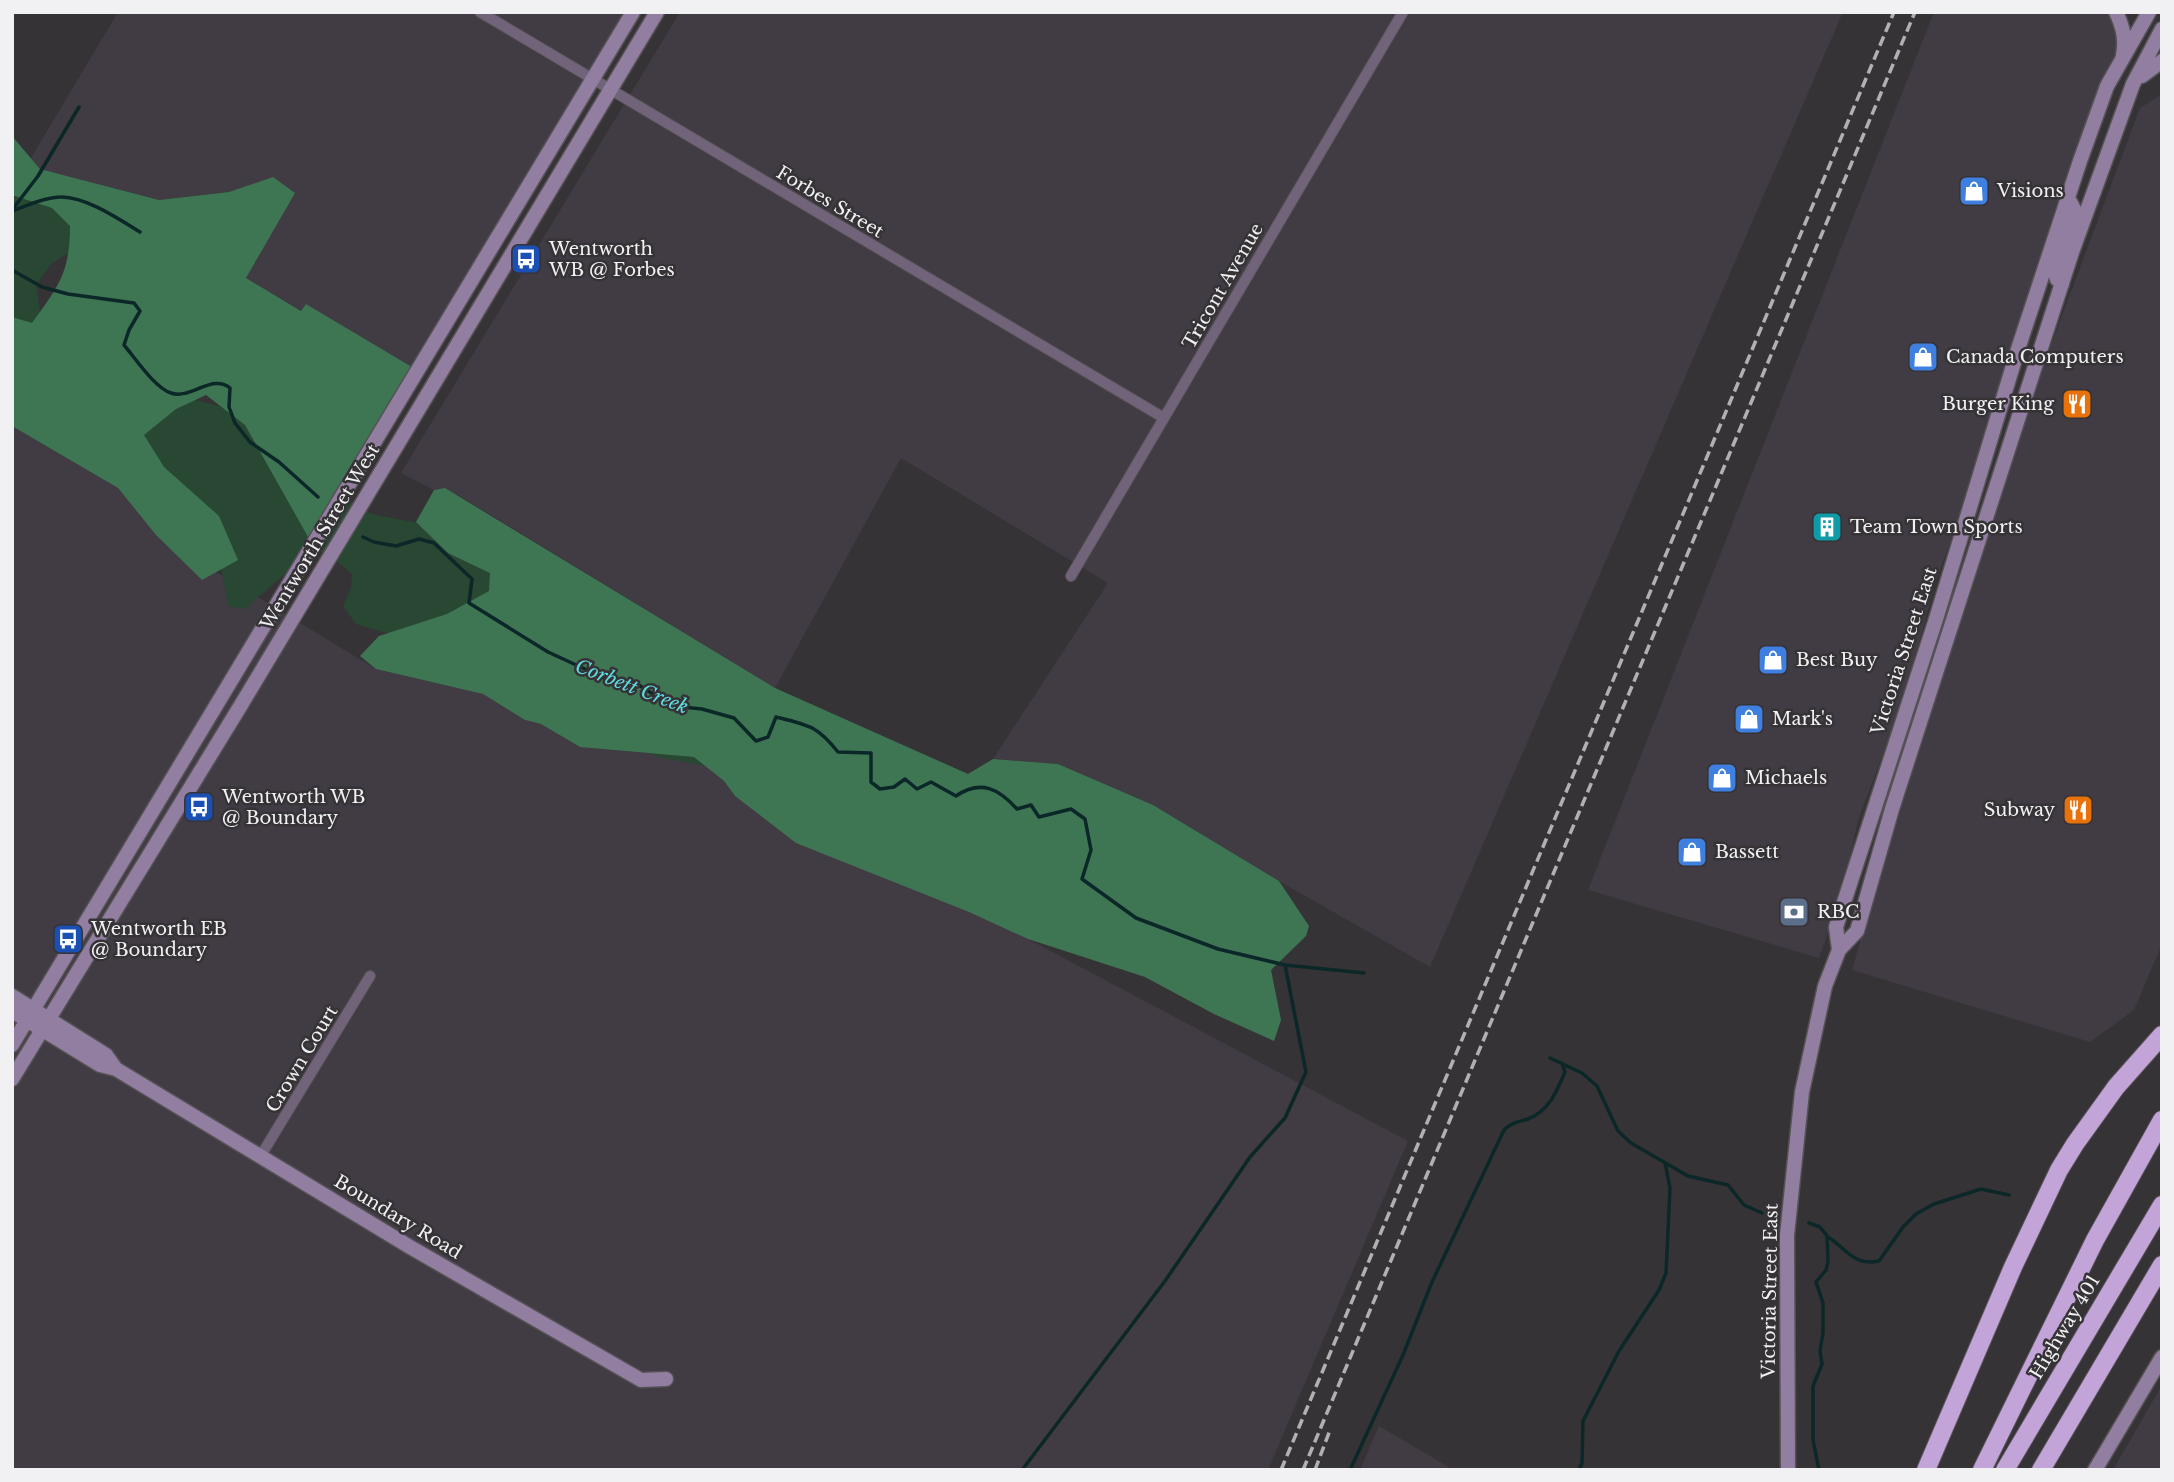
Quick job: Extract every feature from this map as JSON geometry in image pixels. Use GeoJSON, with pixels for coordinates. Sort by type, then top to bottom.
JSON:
{"type":"FeatureCollection","features":[{"type":"Feature","properties":{"kind":"highway"},"geometry":{"type":"LineString","coordinates":[[1926,1470],[2013,1267],[2059,1170],[2116,1087],[2162,1035]]}},
{"type":"Feature","properties":{"kind":"highway"},"geometry":{"type":"LineString","coordinates":[[1982,1470],[2095,1240],[2162,1120]]}},
{"type":"Feature","properties":{"kind":"highway","name":"Highway 401"},"geometry":{"type":"LineString","coordinates":[[2005,1470],[2162,1205]]}},
{"type":"Feature","properties":{"kind":"highway"},"geometry":{"type":"LineString","coordinates":[[2041,1470],[2162,1265]]}},
{"type":"Feature","properties":{"kind":"main road","name":"Wentworth Street West"},"geometry":{"type":"LineString","coordinates":[[12,1045],[633,12]]}},
{"type":"Feature","properties":{"kind":"main road","name":"Wentworth Street West"},"geometry":{"type":"LineString","coordinates":[[12,1079],[657,12]]}},
{"type":"Feature","properties":{"kind":"main road"},"geometry":{"type":"LineString","coordinates":[[2116,12],[2123,26],[2122,63]]}},
{"type":"Feature","properties":{"kind":"main road"},"geometry":{"type":"LineString","coordinates":[[2143,14],[2162,29]]}},
{"type":"Feature","properties":{"kind":"main road","name":"Victoria Street East"},"geometry":{"type":"LineString","coordinates":[[1839,950],[1836,928],[1936,620],[2067,198],[2108,86],[2122,63],[2143,14]]}},
{"type":"Feature","properties":{"kind":"main road","name":"Victoria Street East"},"geometry":{"type":"LineString","coordinates":[[1788,1470],[1787,1235],[1802,1092],[1825,986],[1839,950],[1857,931],[1892,809],[2062,284],[2133,84],[2162,29]]}},
{"type":"Feature","properties":{"kind":"main road"},"geometry":{"type":"LineString","coordinates":[[2133,84],[2162,61]]}},
{"type":"Feature","properties":{"kind":"main road"},"geometry":{"type":"LineString","coordinates":[[2062,284],[2055,272],[2075,211],[2067,198]]}},
{"type":"Feature","properties":{"kind":"main road","name":"Boundary Road"},"geometry":{"type":"LineString","coordinates":[[12,996],[30,1014],[100,1065],[116,1069],[410,1247],[641,1380],[666,1379]]}},
{"type":"Feature","properties":{"kind":"main road","name":"Boundary Road"},"geometry":{"type":"LineString","coordinates":[[12,1011],[30,1014]]}},
{"type":"Feature","properties":{"kind":"main road"},"geometry":{"type":"LineString","coordinates":[[2095,1470],[2162,1357]]}},
{"type":"Feature","properties":{"kind":"street","name":"Forbes Street"},"geometry":{"type":"LineString","coordinates":[[480,12],[1164,418]]}},
{"type":"Feature","properties":{"kind":"street","name":"Tricont Avenue"},"geometry":{"type":"LineString","coordinates":[[1071,576],[1403,12]]}},
{"type":"Feature","properties":{"kind":"street","name":"Crown Court"},"geometry":{"type":"LineString","coordinates":[[260,1157],[370,976]]}},
{"type":"Feature","properties":{"kind":"shaded area"},"geometry":{"type":"Polygon","coordinates":[[[118,12],[625,12],[417,370],[306,304],[302,311],[246,278],[258,257],[273,177],[229,192],[159,200],[40,169],[31,158],[118,12]]]}},
{"type":"Feature","properties":{"kind":"shaded area"},"geometry":{"type":"Polygon","coordinates":[[[680,12],[1843,12],[1430,967],[1153,805],[1058,764],[993,759],[1108,583],[901,458],[775,688],[458,495],[434,490],[401,473],[680,12]]]}},
{"type":"Feature","properties":{"kind":"shaded area"},"geometry":{"type":"Polygon","coordinates":[[[1934,12],[2111,12],[2121,43],[1975,476],[1935,583],[1904,699],[1858,820],[1843,890],[1819,958],[1588,890],[1934,12]]]}},
{"type":"Feature","properties":{"kind":"shaded area"},"geometry":{"type":"Polygon","coordinates":[[[2162,94],[2162,944],[2134,1010],[2090,1042],[1852,970],[1877,883],[2045,361],[2140,108],[2162,94]]]}},
{"type":"Feature","properties":{"kind":"shaded area"},"geometry":{"type":"Polygon","coordinates":[[[12,426],[118,488],[156,535],[202,580],[216,572],[376,669],[483,694],[525,720],[541,724],[580,747],[694,757],[724,781],[735,796],[1028,939],[1408,1141],[1268,1470],[12,1470],[12,426]]]}},
{"type":"Feature","properties":{"kind":"shaded area"},"geometry":{"type":"Polygon","coordinates":[[[2162,1385],[2162,1470],[2113,1470],[2162,1385]]]}},
{"type":"Feature","properties":{"kind":"shaded area"},"geometry":{"type":"Polygon","coordinates":[[[1379,1426],[1454,1470],[1360,1470],[1379,1426]]]}},
{"type":"Feature","properties":{"kind":"green space"},"geometry":{"type":"Polygon","coordinates":[[[12,136],[40,169],[159,200],[229,192],[273,177],[295,193],[246,278],[301,311],[306,304],[417,370],[312,544],[245,425],[206,395],[176,409],[144,435],[164,467],[219,516],[238,560],[202,580],[156,535],[118,488],[12,426],[12,317],[32,323],[49,299],[65,268],[70,226],[52,208],[12,195],[12,136]]]}},
{"type":"Feature","properties":{"kind":"green space"},"geometry":{"type":"Polygon","coordinates":[[[12,192],[52,208],[98,234],[51,264],[36,285],[50,378],[12,341],[12,192]]]}},
{"type":"Feature","properties":{"kind":"green space"},"geometry":{"type":"Polygon","coordinates":[[[187,398],[222,407],[271,432],[331,490],[372,514],[467,533],[711,767],[657,757],[576,716],[472,603],[455,609],[417,642],[356,624],[343,606],[351,588],[352,574],[330,555],[312,550],[245,609],[228,606],[221,567],[130,433],[187,398]]]}},
{"type":"Feature","properties":{"kind":"green space"},"geometry":{"type":"Polygon","coordinates":[[[445,488],[775,688],[968,774],[993,759],[1058,764],[1153,805],[1279,881],[1309,926],[1306,936],[1271,970],[1281,1020],[1274,1041],[1214,1014],[1145,977],[1028,939],[969,912],[796,843],[735,796],[724,781],[694,757],[580,747],[541,724],[525,720],[483,694],[376,669],[360,656],[379,636],[447,614],[489,591],[490,573],[448,553],[416,522],[434,490],[445,488]]]}},
{"type":"Feature","properties":{"kind":"waterway"},"geometry":{"type":"LineString","coordinates":[[12,210],[38,176],[79,107]]}},
{"type":"Feature","properties":{"kind":"waterway"},"geometry":{"type":"LineString","coordinates":[[12,211],[48,198],[70,198],[102,209],[140,232]]}},
{"type":"Feature","properties":{"kind":"waterway","name":"Corbett Creek"},"geometry":{"type":"LineString","coordinates":[[12,270],[42,287],[68,294],[134,303],[140,311],[124,345],[152,379],[165,390],[179,394],[216,383],[230,388],[229,407],[235,423],[250,442],[279,462],[318,497]]}},
{"type":"Feature","properties":{"kind":"waterway","name":"Corbett Creek"},"geometry":{"type":"LineString","coordinates":[[363,537],[396,546],[419,539],[434,543],[472,579],[469,603],[548,652],[611,681],[634,682],[672,706],[702,709],[734,718],[756,741],[768,737],[776,717],[811,728],[838,752],[871,753],[871,782],[880,789],[894,787],[905,779],[917,789],[931,782],[956,796],[982,787],[1003,796],[1017,809],[1031,805],[1039,817],[1071,809],[1085,819],[1091,850],[1082,879],[1136,918],[1218,949],[1285,965],[1364,973]]}},
{"type":"Feature","properties":{"kind":"waterway"},"geometry":{"type":"LineString","coordinates":[[1022,1470],[1165,1281],[1250,1157],[1285,1118],[1306,1072],[1285,965]]}},
{"type":"Feature","properties":{"kind":"waterway","name":"Corbett Creek"},"geometry":{"type":"LineString","coordinates":[[1550,1058],[1582,1073],[1597,1086],[1618,1131],[1631,1143],[1688,1176],[1728,1185],[1744,1205],[1762,1213]]}},
{"type":"Feature","properties":{"kind":"waterway"},"geometry":{"type":"LineString","coordinates":[[1350,1470],[1403,1355],[1432,1282],[1504,1130],[1547,1106],[1565,1072],[1562,1063]]}},
{"type":"Feature","properties":{"kind":"waterway"},"geometry":{"type":"LineString","coordinates":[[1579,1470],[1582,1463],[1583,1421],[1619,1351],[1659,1290],[1666,1273],[1670,1188],[1665,1163]]}},
{"type":"Feature","properties":{"kind":"waterway"},"geometry":{"type":"LineString","coordinates":[[1828,1237],[1857,1259],[1879,1261],[1903,1227],[1916,1214],[1934,1204],[1981,1189],[2009,1195]]}},
{"type":"Feature","properties":{"kind":"waterway","name":"Corbett Creek"},"geometry":{"type":"LineString","coordinates":[[1809,1223],[1820,1227],[1827,1236],[1828,1262],[1826,1270],[1816,1282],[1823,1303],[1820,1351],[1822,1364],[1813,1386],[1813,1440],[1819,1470]]}},
{"type":"Feature","properties":{"kind":"railway"},"geometry":{"type":"LineString","coordinates":[[1281,1470],[1894,12]]}},
{"type":"Feature","properties":{"kind":"railway"},"geometry":{"type":"LineString","coordinates":[[1303,1470],[1915,12]]}},
{"type":"Feature","properties":{"kind":"railway"},"geometry":{"type":"LineString","coordinates":[[1315,1470],[1330,1430]]}},
{"type":"Feature","properties":{"kind":"place","name":"Visions"},"geometry":{"type":"Point","coordinates":[1974,191]}},
{"type":"Feature","properties":{"kind":"place","name":"Wentworth WB @ Forbes"},"geometry":{"type":"Point","coordinates":[526,259]}},
{"type":"Feature","properties":{"kind":"place","name":"Canada Computers"},"geometry":{"type":"Point","coordinates":[1923,357]}},
{"type":"Feature","properties":{"kind":"place","name":"Burger King"},"geometry":{"type":"Point","coordinates":[2077,404]}},
{"type":"Feature","properties":{"kind":"place","name":"Team Town Sports"},"geometry":{"type":"Point","coordinates":[1827,527]}},
{"type":"Feature","properties":{"kind":"place","name":"Best Buy"},"geometry":{"type":"Point","coordinates":[1773,660]}},
{"type":"Feature","properties":{"kind":"place","name":"Mark's"},"geometry":{"type":"Point","coordinates":[1749,719]}},
{"type":"Feature","properties":{"kind":"place","name":"Michaels"},"geometry":{"type":"Point","coordinates":[1722,778]}},
{"type":"Feature","properties":{"kind":"place","name":"Wentworth WB @ Boundary"},"geometry":{"type":"Point","coordinates":[199,807]}},
{"type":"Feature","properties":{"kind":"place","name":"Subway"},"geometry":{"type":"Point","coordinates":[2078,810]}},
{"type":"Feature","properties":{"kind":"place","name":"Bassett"},"geometry":{"type":"Point","coordinates":[1692,852]}},
{"type":"Feature","properties":{"kind":"place","name":"RBC"},"geometry":{"type":"Point","coordinates":[1794,912]}},
{"type":"Feature","properties":{"kind":"place","name":"Wentworth EB @ Boundary"},"geometry":{"type":"Point","coordinates":[68,939]}}]}
